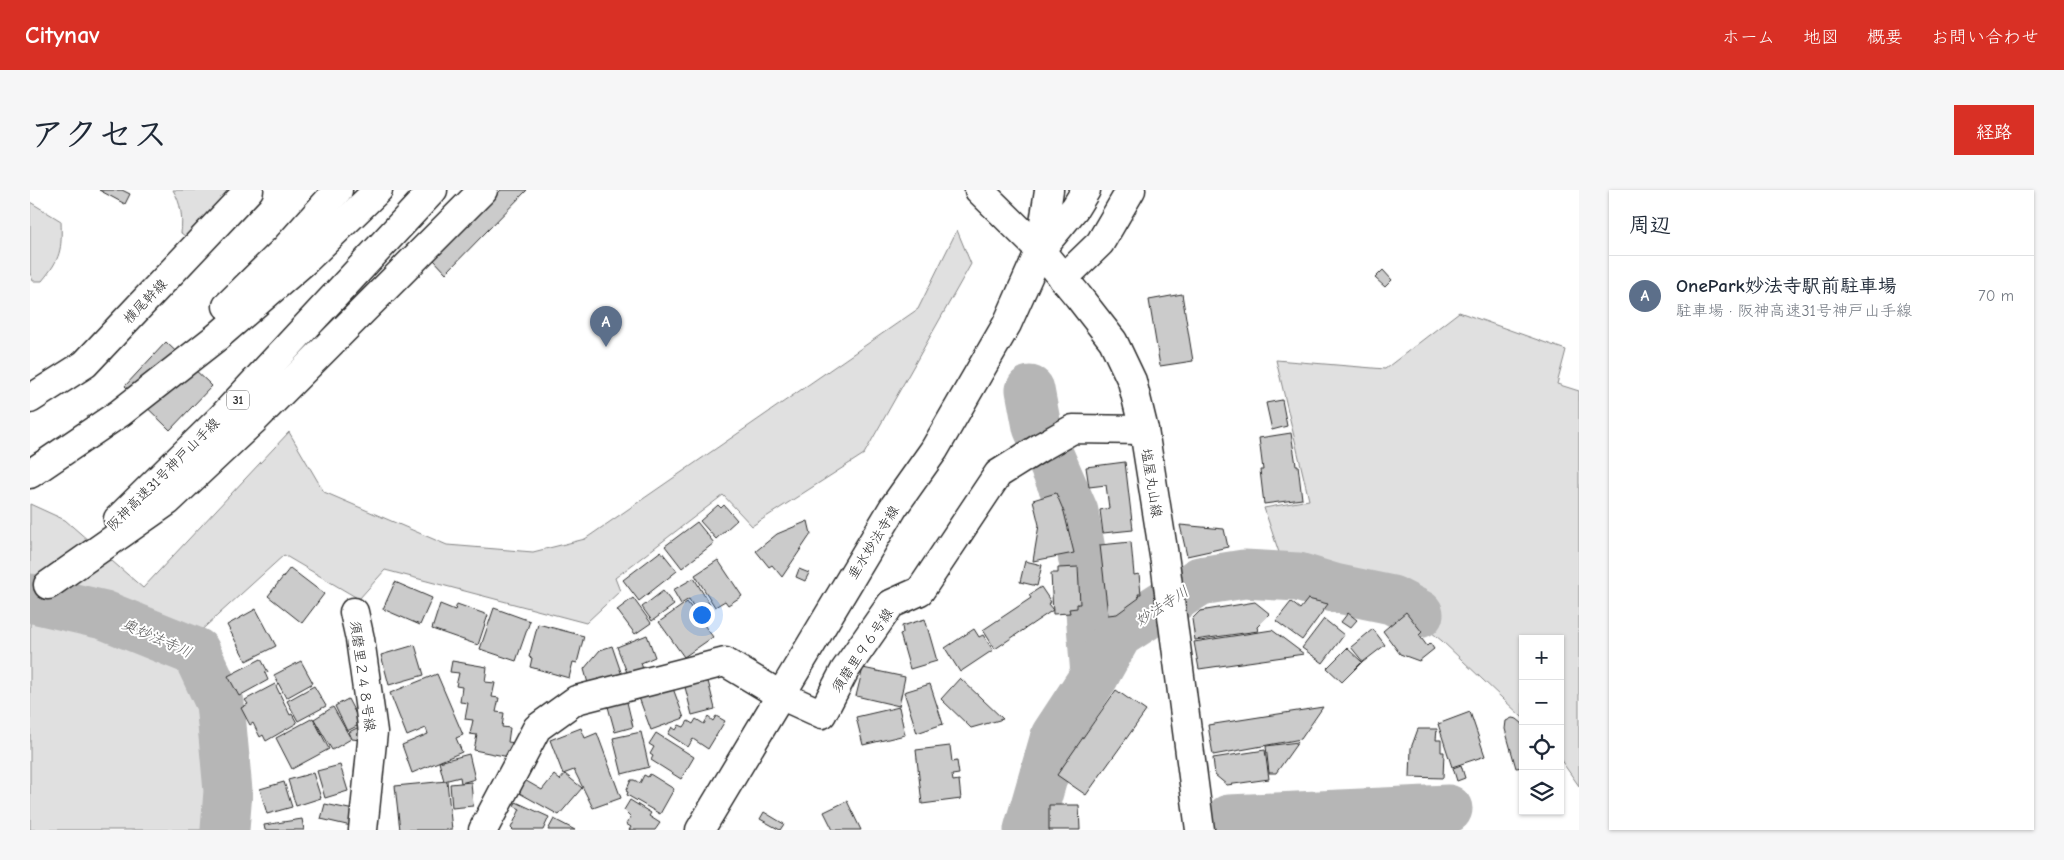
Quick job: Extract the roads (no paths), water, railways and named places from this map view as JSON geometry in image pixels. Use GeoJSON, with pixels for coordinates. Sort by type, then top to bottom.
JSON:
{"type":"FeatureCollection","features":[{"type":"Feature","properties":{"kind":"main road","name":"横尾幹線"},"geometry":{"type":"LineString","coordinates":[[30,399],[85,364],[249,190]]}},
{"type":"Feature","properties":{"kind":"main road"},"geometry":{"type":"LineString","coordinates":[[120,413],[285,249],[338,190]]}},
{"type":"Feature","properties":{"kind":"main road"},"geometry":{"type":"LineString","coordinates":[[30,474],[120,413],[224,331],[306,260],[378,190]]}},
{"type":"Feature","properties":{"kind":"main road","name":"阪神高速31号神戸山手線"},"geometry":{"type":"LineString","coordinates":[[39,591],[135,503],[222,416],[433,190]]}},
{"type":"Feature","properties":{"kind":"main road","name":"31"},"geometry":{"type":"LineString","coordinates":[[39,591],[168,501],[253,422],[483,190]]}},
{"type":"Feature","properties":{"kind":"main road","name":"塩屋丸山線"},"geometry":{"type":"LineString","coordinates":[[979,190],[1040,250],[1113,341],[1132,381],[1144,430],[1165,562],[1200,830]]}},
{"type":"Feature","properties":{"kind":"main road","name":"垂水妙法寺線"},"geometry":{"type":"LineString","coordinates":[[700,830],[893,508],[934,450],[1016,308],[1040,250],[1049,190]]}},
{"type":"Feature","properties":{"kind":"main road","name":"垂水妙法寺線"},"geometry":{"type":"LineString","coordinates":[[1040,250],[1075,208],[1086,190]]}},
{"type":"Feature","properties":{"kind":"main road"},"geometry":{"type":"LineString","coordinates":[[1063,279],[1100,243],[1131,190]]}},
{"type":"Feature","properties":{"kind":"main road","name":"須磨里９６号線"},"geometry":{"type":"LineString","coordinates":[[483,830],[537,728],[576,700],[726,662],[780,694],[822,714],[845,670],[891,604],[920,590],[998,474],[1073,429],[1144,430]]}},
{"type":"Feature","properties":{"kind":"main road","name":"須磨里２４８号線"},"geometry":{"type":"LineString","coordinates":[[354,612],[360,639],[372,732],[363,830]]}},
{"type":"Feature","properties":{"kind":"waterway"},"geometry":{"type":"LineString","coordinates":[[1030,390],[1037,427],[1074,512],[1088,587],[1095,675]]}},
{"type":"Feature","properties":{"kind":"waterway","name":"妙法寺川"},"geometry":{"type":"LineString","coordinates":[[1028,830],[1055,736],[1095,675],[1118,634],[1200,581],[1244,574],[1298,577],[1334,588],[1392,600],[1419,614]]}},
{"type":"Feature","properties":{"kind":"waterway","name":"奥妙法寺川"},"geometry":{"type":"LineString","coordinates":[[30,598],[104,615],[196,652],[220,703],[228,791],[225,830]]}},
{"type":"Feature","properties":{"kind":"waterway"},"geometry":{"type":"LineString","coordinates":[[1229,819],[1448,809]]}},
{"type":"Feature","properties":{"kind":"place","name":"OnePark妙法寺駅前駐車場"},"geometry":{"type":"Point","coordinates":[606,347]}}]}
